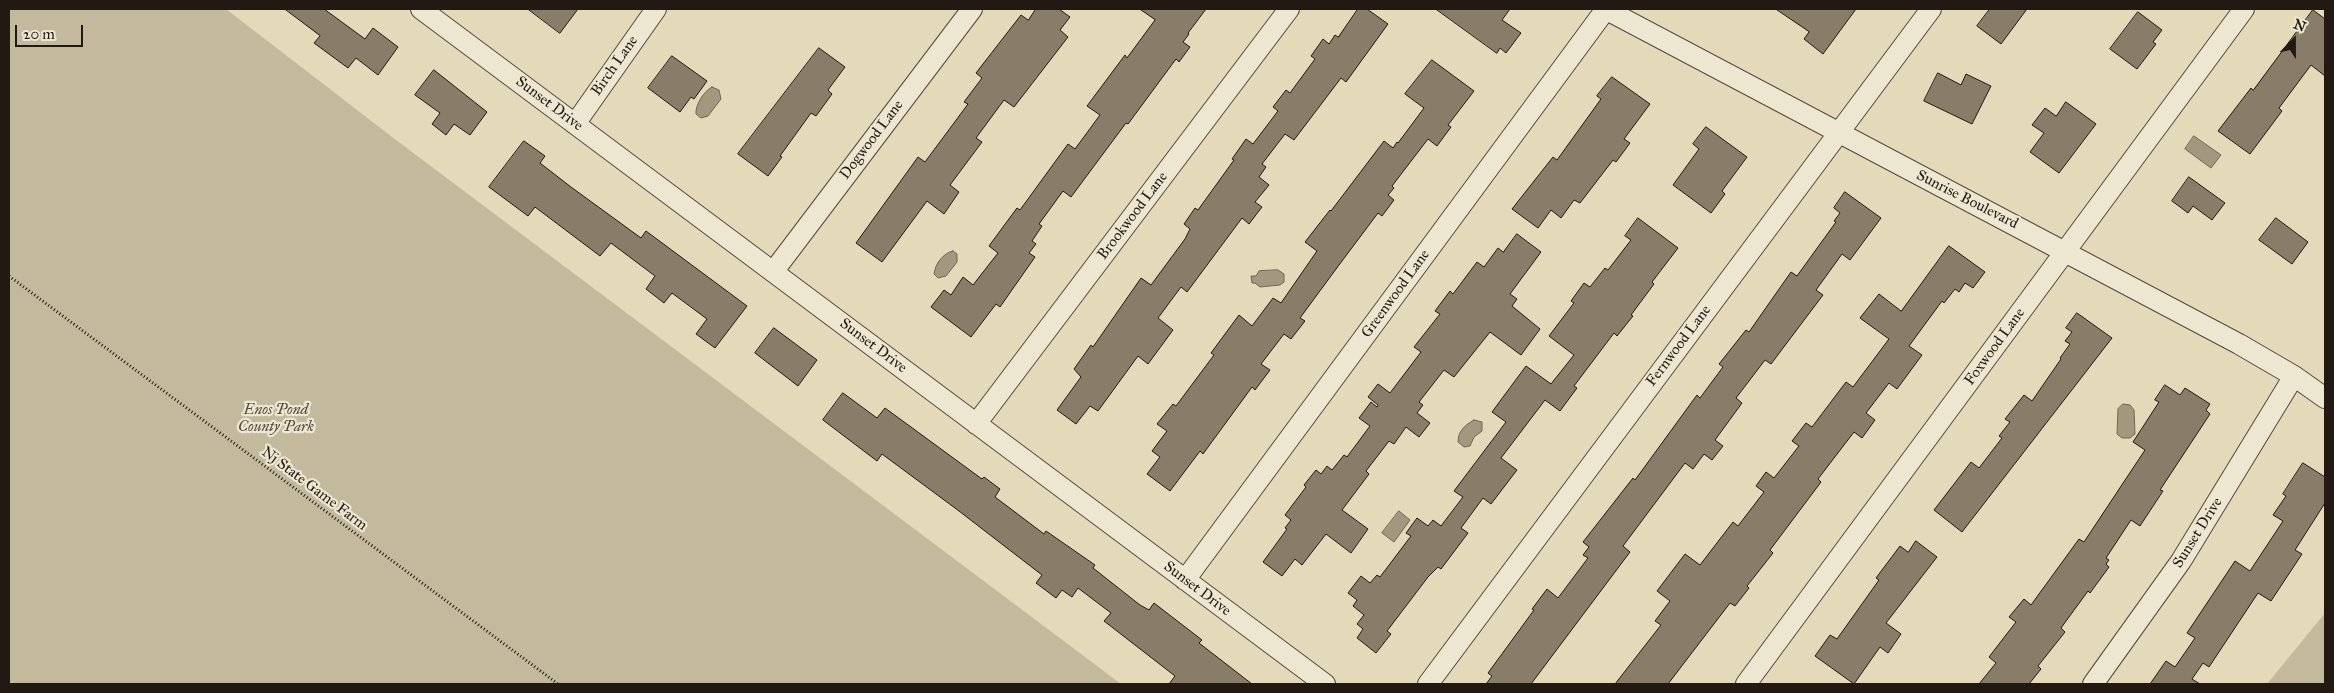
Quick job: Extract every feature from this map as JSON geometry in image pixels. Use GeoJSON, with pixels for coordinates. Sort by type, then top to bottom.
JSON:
{"type":"FeatureCollection","features":[{"type":"Feature","properties":{"kind":"street","name":"Sunset Drive"},"geometry":{"type":"LineString","coordinates":[[421,9],[1325,684]]}},
{"type":"Feature","properties":{"kind":"street","name":"Birch Lane"},"geometry":{"type":"LineString","coordinates":[[575,124],[656,9]]}},
{"type":"Feature","properties":{"kind":"street","name":"Dogwood Lane"},"geometry":{"type":"LineString","coordinates":[[773,272],[972,9]]}},
{"type":"Feature","properties":{"kind":"street","name":"Brookwood Lane"},"geometry":{"type":"LineString","coordinates":[[976,424],[1289,9]]}},
{"type":"Feature","properties":{"kind":"street","name":"Sunrise Boulevard"},"geometry":{"type":"LineString","coordinates":[[1606,9],[2066,252],[2294,376],[2325,398]]}},
{"type":"Feature","properties":{"kind":"street","name":"Greenwood Lane"},"geometry":{"type":"LineString","coordinates":[[1185,580],[1606,9]]}},
{"type":"Feature","properties":{"kind":"street","name":"Fernwood Lane"},"geometry":{"type":"LineString","coordinates":[[1428,684],[1931,9]]}},
{"type":"Feature","properties":{"kind":"street","name":"Foxwood Lane"},"geometry":{"type":"LineString","coordinates":[[1746,684],[2244,9]]}},
{"type":"Feature","properties":{"kind":"street","name":"Sunset Drive"},"geometry":{"type":"LineString","coordinates":[[2093,684],[2181,561],[2294,376]]}},
{"type":"Feature","properties":{"kind":"path","name":"Nj State Game Farm"},"geometry":{"type":"LineString","coordinates":[[9,276],[558,684]]}},
{"type":"Feature","properties":{"kind":"green space","name":"Enos Pond County Park"},"geometry":{"type":"Polygon","coordinates":[[[9,9],[226,9],[396,140],[1121,684],[9,684],[9,9]]]}},
{"type":"Feature","properties":{"kind":"green space"},"geometry":{"type":"Polygon","coordinates":[[[2325,613],[2325,684],[2267,684],[2325,613]]]}},
{"type":"Feature","properties":{"kind":"shaded area"},"geometry":{"type":"Polygon","coordinates":[[[712,87],[719,90],[721,99],[708,116],[701,118],[696,114],[697,107],[703,95],[712,87]]]}},
{"type":"Feature","properties":{"kind":"shaded area"},"geometry":{"type":"Polygon","coordinates":[[[2194,136],[2221,155],[2211,168],[2185,149],[2194,136]]]}},
{"type":"Feature","properties":{"kind":"shaded area"},"geometry":{"type":"Polygon","coordinates":[[[953,251],[957,254],[957,262],[946,276],[938,278],[934,274],[938,263],[946,254],[953,251]]]}},
{"type":"Feature","properties":{"kind":"shaded area"},"geometry":{"type":"Polygon","coordinates":[[[1278,270],[1284,274],[1284,282],[1280,285],[1260,287],[1252,283],[1251,276],[1256,276],[1259,271],[1278,270]]]}},
{"type":"Feature","properties":{"kind":"shaded area"},"geometry":{"type":"Polygon","coordinates":[[[2123,404],[2130,405],[2134,410],[2135,434],[2130,438],[2122,438],[2117,434],[2118,409],[2123,404]]]}},
{"type":"Feature","properties":{"kind":"shaded area"},"geometry":{"type":"Polygon","coordinates":[[[1474,420],[1482,422],[1482,431],[1474,437],[1470,446],[1464,447],[1458,442],[1459,435],[1465,426],[1474,420]]]}},
{"type":"Feature","properties":{"kind":"shaded area"},"geometry":{"type":"Polygon","coordinates":[[[1399,511],[1410,520],[1394,542],[1382,533],[1399,511]]]}},
{"type":"Feature","properties":{"kind":"building"},"geometry":{"type":"Polygon","coordinates":[[[285,9],[324,9],[365,39],[373,28],[398,47],[378,75],[356,58],[348,68],[314,43],[320,36],[285,9]]]}},
{"type":"Feature","properties":{"kind":"building"},"geometry":{"type":"Polygon","coordinates":[[[528,9],[578,9],[560,33],[528,9]]]}},
{"type":"Feature","properties":{"kind":"building"},"geometry":{"type":"Polygon","coordinates":[[[1036,9],[1059,9],[1070,17],[1060,30],[1068,37],[1014,107],[1004,100],[976,138],[982,142],[950,185],[959,192],[944,214],[927,201],[882,262],[856,243],[918,157],[925,162],[968,104],[964,102],[982,78],[976,73],[1021,15],[1028,20],[1036,9]]]}},
{"type":"Feature","properties":{"kind":"building"},"geometry":{"type":"Polygon","coordinates":[[[1140,9],[1206,9],[1183,42],[1190,47],[1179,62],[1176,59],[1071,197],[1063,191],[1039,224],[1042,226],[1032,241],[1036,244],[1029,253],[1035,257],[1000,307],[996,304],[971,337],[931,307],[944,290],[951,295],[963,277],[973,285],[998,253],[989,246],[1017,208],[1020,210],[1068,144],[1075,149],[1100,115],[1087,106],[1125,55],[1127,58],[1155,20],[1140,9]]]}},
{"type":"Feature","properties":{"kind":"building"},"geometry":{"type":"Polygon","coordinates":[[[1358,9],[1367,9],[1388,24],[1346,82],[1341,78],[1294,140],[1285,134],[1262,164],[1266,167],[1259,177],[1269,185],[1255,202],[1262,207],[1249,224],[1242,218],[1187,292],[1181,287],[1158,318],[1173,330],[1148,364],[1138,356],[1098,411],[1090,406],[1076,424],[1057,410],[1081,377],[1074,369],[1091,345],[1093,347],[1141,278],[1151,285],[1185,239],[1190,229],[1184,224],[1195,208],[1198,210],[1234,160],[1232,159],[1246,139],[1253,144],[1278,111],[1273,107],[1286,90],[1290,93],[1315,59],[1311,56],[1323,39],[1329,44],[1335,35],[1338,37],[1358,9]]]}},
{"type":"Feature","properties":{"kind":"building"},"geometry":{"type":"Polygon","coordinates":[[[1436,9],[1510,9],[1502,20],[1521,33],[1506,53],[1500,48],[1497,53],[1436,9]]]}},
{"type":"Feature","properties":{"kind":"building"},"geometry":{"type":"Polygon","coordinates":[[[1776,9],[1856,9],[1823,54],[1804,39],[1809,32],[1776,9]]]}},
{"type":"Feature","properties":{"kind":"building"},"geometry":{"type":"Polygon","coordinates":[[[1990,9],[2027,9],[2001,44],[1977,26],[1990,9]]]}},
{"type":"Feature","properties":{"kind":"building"},"geometry":{"type":"Polygon","coordinates":[[[2313,10],[2325,19],[2325,76],[2311,65],[2279,108],[2282,111],[2250,154],[2218,131],[2251,88],[2253,90],[2313,10]]]}},
{"type":"Feature","properties":{"kind":"building"},"geometry":{"type":"Polygon","coordinates":[[[2138,12],[2162,30],[2153,42],[2156,44],[2137,69],[2110,49],[2138,12]]]}},
{"type":"Feature","properties":{"kind":"building"},"geometry":{"type":"Polygon","coordinates":[[[819,48],[845,67],[828,90],[832,94],[816,116],[811,113],[768,176],[738,154],[819,48]]]}},
{"type":"Feature","properties":{"kind":"building"},"geometry":{"type":"Polygon","coordinates":[[[672,56],[707,81],[694,99],[691,97],[680,112],[648,88],[672,56]]]}},
{"type":"Feature","properties":{"kind":"building"},"geometry":{"type":"Polygon","coordinates":[[[1432,60],[1474,91],[1448,125],[1451,127],[1437,146],[1428,139],[1392,186],[1394,188],[1388,195],[1394,200],[1382,216],[1378,213],[1339,265],[1300,318],[1305,321],[1291,339],[1284,334],[1261,364],[1270,370],[1255,390],[1252,387],[1203,454],[1200,451],[1170,491],[1147,474],[1160,457],[1152,451],[1167,431],[1157,424],[1173,404],[1176,406],[1214,355],[1211,353],[1239,315],[1252,326],[1273,298],[1281,303],[1317,251],[1305,242],[1384,141],[1393,148],[1424,108],[1405,94],[1432,60]]]}},
{"type":"Feature","properties":{"kind":"building"},"geometry":{"type":"Polygon","coordinates":[[[434,70],[487,112],[470,135],[454,124],[446,135],[432,124],[440,113],[415,95],[434,70]]]}},
{"type":"Feature","properties":{"kind":"building"},"geometry":{"type":"Polygon","coordinates":[[[1938,73],[1961,85],[1966,74],[1991,86],[1972,124],[1924,101],[1938,73]]]}},
{"type":"Feature","properties":{"kind":"building"},"geometry":{"type":"Polygon","coordinates":[[[1612,77],[1650,104],[1624,139],[1630,143],[1616,162],[1613,160],[1580,203],[1574,200],[1561,218],[1551,210],[1538,228],[1512,209],[1553,157],[1557,160],[1601,99],[1597,96],[1612,77]]]}},
{"type":"Feature","properties":{"kind":"building"},"geometry":{"type":"Polygon","coordinates":[[[2066,102],[2096,124],[2059,173],[2030,152],[2044,133],[2032,125],[2045,108],[2056,116],[2066,102]]]}},
{"type":"Feature","properties":{"kind":"building"},"geometry":{"type":"Polygon","coordinates":[[[1706,127],[1747,157],[1722,191],[1725,194],[1711,213],[1673,185],[1699,149],[1693,144],[1706,127]]]}},
{"type":"Feature","properties":{"kind":"building"},"geometry":{"type":"Polygon","coordinates":[[[524,141],[545,156],[540,163],[571,187],[641,238],[646,231],[747,306],[715,348],[696,334],[707,319],[672,293],[664,303],[646,289],[655,276],[611,243],[600,256],[535,207],[528,216],[489,187],[524,141]]]}},
{"type":"Feature","properties":{"kind":"building"},"geometry":{"type":"Polygon","coordinates":[[[2189,177],[2225,203],[2212,220],[2193,206],[2188,213],[2172,201],[2189,177]]]}},
{"type":"Feature","properties":{"kind":"building"},"geometry":{"type":"Polygon","coordinates":[[[1845,192],[1881,218],[1850,260],[1842,254],[1816,290],[1823,295],[1771,364],[1765,360],[1736,398],[1742,403],[1715,440],[1723,446],[1712,460],[1704,454],[1693,469],[1685,463],[1623,546],[1630,552],[1531,684],[1486,684],[1492,676],[1488,673],[1547,589],[1558,598],[1588,558],[1583,555],[1589,547],[1583,542],[1633,478],[1635,480],[1697,395],[1700,398],[1723,367],[1719,364],[1746,330],[1749,332],[1791,272],[1797,276],[1836,222],[1834,221],[1840,213],[1834,208],[1845,192]]]}},
{"type":"Feature","properties":{"kind":"building"},"geometry":{"type":"Polygon","coordinates":[[[1638,218],[1678,248],[1652,282],[1654,284],[1631,315],[1633,316],[1617,336],[1614,333],[1574,386],[1577,388],[1560,411],[1545,400],[1501,458],[1517,470],[1491,504],[1483,498],[1461,528],[1468,533],[1441,569],[1438,567],[1428,577],[1387,631],[1391,634],[1376,653],[1357,638],[1363,629],[1357,624],[1364,615],[1353,606],[1357,600],[1348,593],[1361,576],[1370,583],[1377,575],[1380,577],[1411,536],[1406,533],[1417,518],[1428,526],[1433,520],[1441,526],[1463,497],[1454,491],[1506,422],[1492,412],[1526,366],[1551,384],[1574,355],[1549,336],[1574,303],[1571,301],[1584,283],[1590,287],[1605,268],[1608,270],[1631,240],[1625,236],[1638,218]]]}},
{"type":"Feature","properties":{"kind":"building"},"geometry":{"type":"Polygon","coordinates":[[[2276,218],[2308,242],[2292,264],[2259,240],[2276,218]]]}},
{"type":"Feature","properties":{"kind":"building"},"geometry":{"type":"Polygon","coordinates":[[[1517,234],[1541,252],[1510,294],[1517,299],[1512,306],[1540,329],[1521,355],[1490,332],[1454,377],[1444,370],[1419,402],[1423,405],[1417,413],[1430,423],[1419,437],[1406,427],[1394,444],[1389,441],[1366,471],[1369,474],[1342,510],[1368,529],[1351,553],[1326,534],[1302,565],[1295,559],[1282,576],[1263,562],[1287,529],[1285,528],[1291,520],[1285,515],[1306,487],[1304,485],[1316,470],[1321,474],[1327,466],[1332,470],[1344,455],[1347,457],[1370,426],[1359,418],[1371,402],[1377,407],[1378,405],[1368,397],[1378,384],[1390,393],[1421,352],[1414,347],[1440,314],[1435,311],[1450,291],[1453,294],[1477,262],[1484,267],[1498,248],[1503,252],[1517,234]]]}},
{"type":"Feature","properties":{"kind":"building"},"geometry":{"type":"Polygon","coordinates":[[[1949,246],[1985,272],[1973,288],[1965,283],[1959,292],[1955,289],[1944,303],[1942,301],[1909,346],[1922,355],[1897,389],[1889,383],[1866,413],[1875,420],[1862,438],[1854,432],[1818,479],[1821,482],[1770,550],[1773,553],[1747,586],[1749,588],[1735,606],[1730,603],[1668,684],[1615,684],[1661,625],[1655,621],[1670,601],[1657,591],[1685,554],[1700,565],[1733,522],[1738,526],[1764,492],[1756,486],[1766,472],[1774,478],[1799,446],[1792,441],[1806,423],[1812,427],[1846,382],[1853,387],[1889,339],[1860,318],[1879,294],[1901,311],[1949,246]]]}},
{"type":"Feature","properties":{"kind":"building"},"geometry":{"type":"Polygon","coordinates":[[[2077,313],[2112,338],[1962,532],[1934,510],[1971,462],[1979,468],[2002,438],[1999,436],[2010,422],[2005,419],[2024,395],[2032,401],[2070,344],[2065,341],[2072,332],[2066,328],[2077,313]]]}},
{"type":"Feature","properties":{"kind":"building"},"geometry":{"type":"Polygon","coordinates":[[[774,328],[817,360],[798,386],[755,353],[774,328]]]}},
{"type":"Feature","properties":{"kind":"building"},"geometry":{"type":"Polygon","coordinates":[[[2165,385],[2180,395],[2185,388],[2210,404],[2206,410],[2210,414],[2160,490],[2163,491],[2140,526],[2131,520],[2106,558],[2109,560],[2106,564],[2109,567],[2090,593],[2088,591],[2061,628],[2065,632],[2038,666],[2041,669],[2029,684],[1979,684],[1996,663],[1989,657],[2016,622],[2009,617],[2024,599],[2031,605],[2079,539],[2084,542],[2145,450],[2133,442],[2159,402],[2155,400],[2165,385]]]}},
{"type":"Feature","properties":{"kind":"building"},"geometry":{"type":"Polygon","coordinates":[[[843,393],[877,418],[885,408],[982,479],[984,477],[1000,489],[995,497],[1044,534],[1046,531],[1095,565],[1093,568],[1140,605],[1149,610],[1154,603],[1202,640],[1199,643],[1252,684],[1169,684],[1175,676],[1104,621],[1111,613],[1078,588],[1072,597],[1062,590],[1056,598],[1036,583],[1042,575],[959,511],[882,454],[877,461],[823,420],[843,393]]]}},
{"type":"Feature","properties":{"kind":"building"},"geometry":{"type":"Polygon","coordinates":[[[2303,463],[2325,477],[2325,503],[2295,550],[2302,554],[2271,601],[2258,593],[2209,667],[2203,663],[2192,679],[2200,684],[2150,684],[2166,661],[2175,667],[2195,638],[2187,633],[2235,561],[2250,571],[2283,521],[2273,515],[2286,496],[2283,494],[2303,463]]]}},
{"type":"Feature","properties":{"kind":"building"},"geometry":{"type":"Polygon","coordinates":[[[1916,541],[1937,557],[1886,623],[1901,634],[1888,653],[1880,647],[1854,684],[1815,656],[1830,635],[1837,639],[1879,580],[1876,578],[1900,546],[1908,552],[1916,541]]]}}]}
